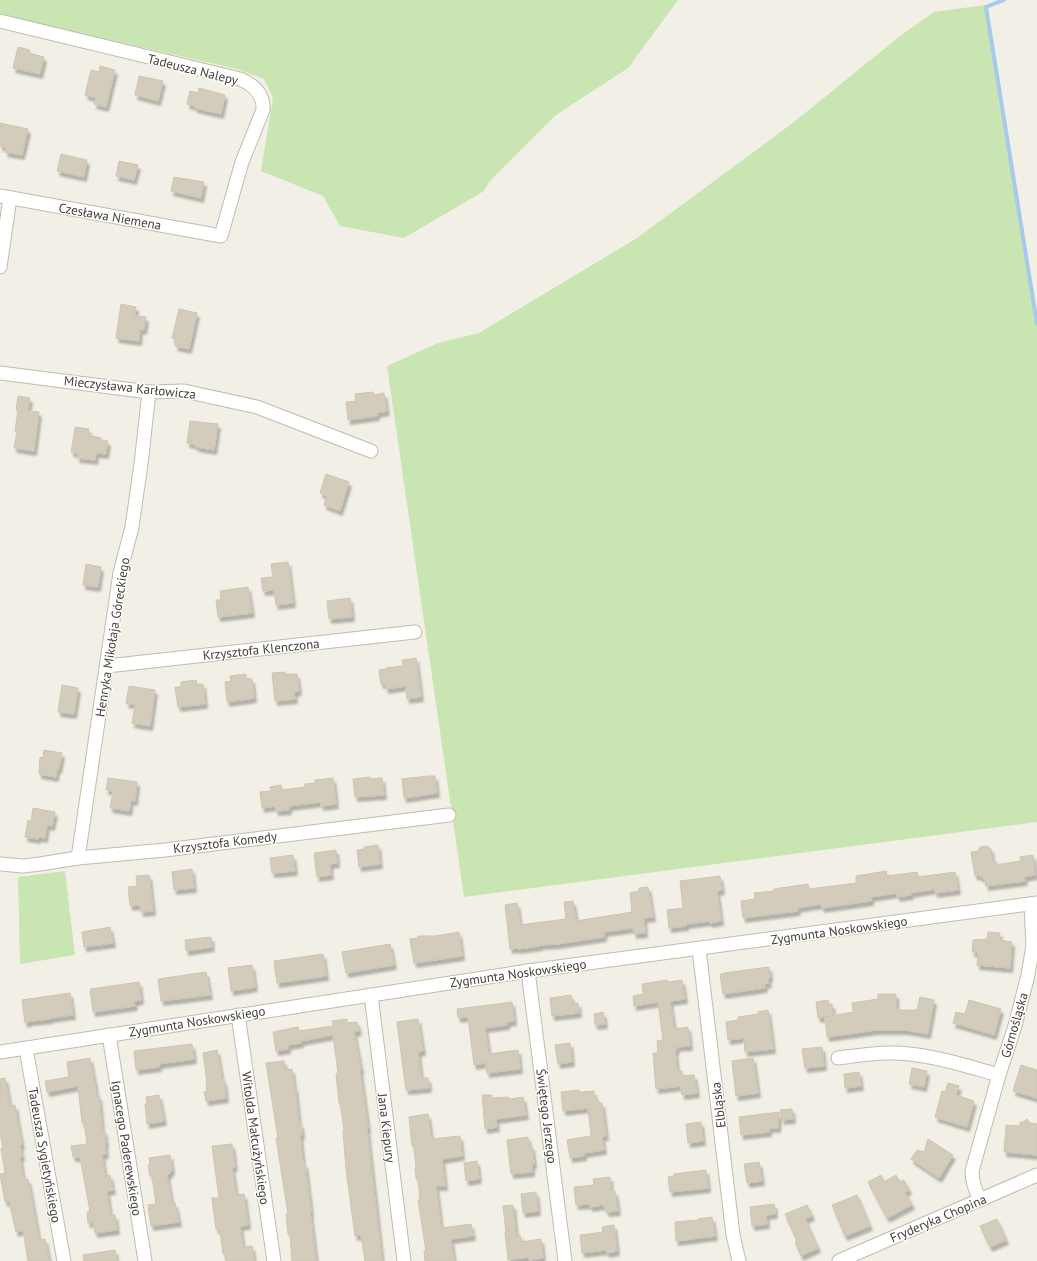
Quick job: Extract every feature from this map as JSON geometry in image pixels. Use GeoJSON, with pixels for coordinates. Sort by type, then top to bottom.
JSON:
{"type":"FeatureCollection","features":[{"type":"Feature","properties":{"kind":"street","name":"Tadeusza Nalepy"},"geometry":{"type":"LineString","coordinates":[[0,21],[240,79],[255,88],[261,95],[263,110],[242,162],[221,236]]}},
{"type":"Feature","properties":{"kind":"street","name":"Czesława Niemena"},"geometry":{"type":"LineString","coordinates":[[5,197],[221,236]]}},
{"type":"Feature","properties":{"kind":"street"},"geometry":{"type":"LineString","coordinates":[[0,267],[5,197]]}},
{"type":"Feature","properties":{"kind":"street","name":"Mieczysława Karłowicza"},"geometry":{"type":"LineString","coordinates":[[0,373],[148,392],[184,391],[256,408],[371,451]]}},
{"type":"Feature","properties":{"kind":"street","name":"Henryka Mikołaja Góreckiego"},"geometry":{"type":"LineString","coordinates":[[78,858],[120,573],[132,527],[141,464],[148,392]]}},
{"type":"Feature","properties":{"kind":"street","name":"Krzysztofa Klenczona"},"geometry":{"type":"LineString","coordinates":[[107,666],[415,632]]}},
{"type":"Feature","properties":{"kind":"street","name":"Krzysztofa Komedy"},"geometry":{"type":"LineString","coordinates":[[0,864],[23,866],[78,858],[173,849],[449,815]]}},
{"type":"Feature","properties":{"kind":"street","name":"Zygmunta Noskowskiego"},"geometry":{"type":"LineString","coordinates":[[0,1052],[528,971],[1034,904]]}},
{"type":"Feature","properties":{"kind":"street","name":"Górnośląska"},"geometry":{"type":"LineString","coordinates":[[980,1200],[974,1190],[972,1171],[1018,1013],[1031,958],[1034,904]]}},
{"type":"Feature","properties":{"kind":"street","name":"Elbląska"},"geometry":{"type":"LineString","coordinates":[[699,949],[733,1235],[739,1261]]}},
{"type":"Feature","properties":{"kind":"street","name":"Świętego Jerzego"},"geometry":{"type":"LineString","coordinates":[[528,971],[565,1261]]}},
{"type":"Feature","properties":{"kind":"street","name":"Jana Kiepury"},"geometry":{"type":"LineString","coordinates":[[371,995],[404,1261]]}},
{"type":"Feature","properties":{"kind":"street","name":"Witolda Małcużyńskiego"},"geometry":{"type":"LineString","coordinates":[[238,1015],[274,1261]]}},
{"type":"Feature","properties":{"kind":"street","name":"Ignacego Paderewskiego"},"geometry":{"type":"LineString","coordinates":[[108,1035],[145,1261]]}},
{"type":"Feature","properties":{"kind":"street","name":"Tadeusza Sygietyńskiego"},"geometry":{"type":"LineString","coordinates":[[26,1048],[64,1261]]}},
{"type":"Feature","properties":{"kind":"street","name":"Górnośląska"},"geometry":{"type":"LineString","coordinates":[[838,1058],[874,1053],[909,1054],[937,1059],[999,1075]]}},
{"type":"Feature","properties":{"kind":"street","name":"Fryderyka Chopina"},"geometry":{"type":"LineString","coordinates":[[839,1261],[1037,1175]]}},
{"type":"Feature","properties":{"kind":"green space"},"geometry":{"type":"Polygon","coordinates":[[[0,0],[678,0],[628,68],[556,115],[489,182],[484,191],[404,238],[340,226],[323,196],[261,171],[273,98],[264,79],[237,69],[0,15],[0,0]]]}},
{"type":"Feature","properties":{"kind":"green space"},"geometry":{"type":"Polygon","coordinates":[[[985,5],[1037,319],[1037,822],[464,897],[387,366],[438,343],[479,333],[637,238],[794,122],[900,36],[934,12],[985,5]]]}},
{"type":"Feature","properties":{"kind":"green space"},"geometry":{"type":"Polygon","coordinates":[[[65,871],[75,955],[20,964],[18,877],[65,871]]]}},
{"type":"Feature","properties":{"kind":"building"},"geometry":{"type":"Polygon","coordinates":[[[18,47],[30,50],[29,53],[44,57],[40,74],[13,68],[18,47]]]}},
{"type":"Feature","properties":{"kind":"building"},"geometry":{"type":"Polygon","coordinates":[[[100,66],[115,70],[106,107],[94,104],[96,98],[85,95],[91,70],[99,72],[100,66]]]}},
{"type":"Feature","properties":{"kind":"building"},"geometry":{"type":"Polygon","coordinates":[[[139,76],[163,81],[158,101],[135,95],[139,76]]]}},
{"type":"Feature","properties":{"kind":"building"},"geometry":{"type":"Polygon","coordinates":[[[199,88],[225,95],[221,114],[195,108],[195,106],[187,104],[190,91],[198,93],[199,88]]]}},
{"type":"Feature","properties":{"kind":"building"},"geometry":{"type":"Polygon","coordinates":[[[0,123],[28,129],[22,155],[5,152],[6,147],[0,146],[0,123]]]}},
{"type":"Feature","properties":{"kind":"building"},"geometry":{"type":"Polygon","coordinates":[[[61,154],[87,160],[84,177],[57,171],[61,154]]]}},
{"type":"Feature","properties":{"kind":"building"},"geometry":{"type":"Polygon","coordinates":[[[119,161],[138,165],[134,180],[116,176],[119,161]]]}},
{"type":"Feature","properties":{"kind":"building"},"geometry":{"type":"Polygon","coordinates":[[[174,177],[204,182],[201,198],[171,191],[174,177]]]}},
{"type":"Feature","properties":{"kind":"building"},"geometry":{"type":"Polygon","coordinates":[[[121,304],[136,307],[135,316],[146,317],[144,330],[140,329],[139,341],[116,338],[121,304]]]}},
{"type":"Feature","properties":{"kind":"building"},"geometry":{"type":"Polygon","coordinates":[[[179,309],[197,313],[189,349],[175,346],[177,339],[172,338],[179,309]]]}},
{"type":"Feature","properties":{"kind":"building"},"geometry":{"type":"Polygon","coordinates":[[[373,392],[374,395],[384,393],[387,411],[377,413],[377,416],[348,420],[346,402],[356,401],[355,394],[373,392]]]}},
{"type":"Feature","properties":{"kind":"building"},"geometry":{"type":"Polygon","coordinates":[[[18,396],[30,398],[28,411],[39,412],[34,451],[14,448],[17,432],[15,431],[18,396]]]}},
{"type":"Feature","properties":{"kind":"building"},"geometry":{"type":"Polygon","coordinates":[[[190,421],[218,424],[214,450],[196,447],[196,445],[187,443],[190,421]]]}},
{"type":"Feature","properties":{"kind":"building"},"geometry":{"type":"Polygon","coordinates":[[[75,427],[89,429],[88,435],[108,441],[106,454],[96,453],[95,460],[77,458],[78,454],[71,452],[75,427]]]}},
{"type":"Feature","properties":{"kind":"building"},"geometry":{"type":"Polygon","coordinates":[[[326,474],[349,482],[340,511],[324,505],[327,496],[320,493],[326,474]]]}},
{"type":"Feature","properties":{"kind":"building"},"geometry":{"type":"Polygon","coordinates":[[[288,562],[293,603],[276,605],[274,590],[263,591],[261,578],[273,577],[271,564],[288,562]]]}},
{"type":"Feature","properties":{"kind":"building"},"geometry":{"type":"Polygon","coordinates":[[[86,564],[101,567],[98,587],[83,585],[86,564]]]}},
{"type":"Feature","properties":{"kind":"building"},"geometry":{"type":"Polygon","coordinates":[[[248,587],[252,613],[218,617],[216,600],[221,600],[220,591],[248,587]]]}},
{"type":"Feature","properties":{"kind":"building"},"geometry":{"type":"Polygon","coordinates":[[[350,598],[352,617],[329,619],[327,601],[350,598]]]}},
{"type":"Feature","properties":{"kind":"building"},"geometry":{"type":"Polygon","coordinates":[[[416,658],[421,697],[407,699],[406,686],[386,689],[385,683],[381,684],[379,670],[403,666],[402,660],[416,658]]]}},
{"type":"Feature","properties":{"kind":"building"},"geometry":{"type":"Polygon","coordinates":[[[285,672],[285,674],[297,674],[299,691],[294,692],[295,699],[275,701],[272,673],[285,672]]]}},
{"type":"Feature","properties":{"kind":"building"},"geometry":{"type":"Polygon","coordinates":[[[246,674],[246,679],[252,679],[254,698],[227,702],[225,682],[231,681],[230,676],[246,674]]]}},
{"type":"Feature","properties":{"kind":"building"},"geometry":{"type":"Polygon","coordinates":[[[196,680],[197,685],[203,684],[205,704],[178,707],[175,687],[181,687],[181,682],[196,680]]]}},
{"type":"Feature","properties":{"kind":"building"},"geometry":{"type":"Polygon","coordinates":[[[62,685],[78,688],[74,714],[58,712],[62,685]]]}},
{"type":"Feature","properties":{"kind":"building"},"geometry":{"type":"Polygon","coordinates":[[[129,686],[155,690],[150,726],[132,723],[135,705],[126,703],[129,686]]]}},
{"type":"Feature","properties":{"kind":"building"},"geometry":{"type":"Polygon","coordinates":[[[44,750],[62,753],[56,777],[39,774],[40,757],[43,758],[44,750]]]}},
{"type":"Feature","properties":{"kind":"building"},"geometry":{"type":"Polygon","coordinates":[[[435,776],[437,793],[404,798],[402,779],[435,776]]]}},
{"type":"Feature","properties":{"kind":"building"},"geometry":{"type":"Polygon","coordinates":[[[370,777],[370,779],[382,778],[384,795],[355,797],[353,779],[370,777]]]}},
{"type":"Feature","properties":{"kind":"building"},"geometry":{"type":"Polygon","coordinates":[[[108,778],[137,782],[135,801],[131,800],[129,811],[110,808],[113,791],[106,790],[108,778]]]}},
{"type":"Feature","properties":{"kind":"building"},"geometry":{"type":"Polygon","coordinates":[[[333,778],[336,804],[321,806],[321,802],[289,806],[289,810],[276,811],[275,806],[262,808],[260,792],[271,791],[270,787],[281,785],[282,790],[305,787],[305,784],[315,783],[315,780],[333,778]]]}},
{"type":"Feature","properties":{"kind":"building"},"geometry":{"type":"Polygon","coordinates":[[[33,808],[55,812],[52,826],[47,825],[45,838],[38,837],[38,839],[25,837],[28,820],[31,821],[33,808]]]}},
{"type":"Feature","properties":{"kind":"building"},"geometry":{"type":"Polygon","coordinates":[[[378,845],[380,864],[359,867],[357,850],[364,849],[364,847],[378,845]]]}},
{"type":"Feature","properties":{"kind":"building"},"geometry":{"type":"Polygon","coordinates":[[[987,846],[991,849],[992,859],[994,858],[995,865],[1021,861],[1020,857],[1033,855],[1035,875],[1024,877],[1025,881],[986,886],[985,880],[978,875],[975,876],[971,852],[978,851],[980,847],[987,846]]]}},
{"type":"Feature","properties":{"kind":"building"},"geometry":{"type":"Polygon","coordinates":[[[336,850],[337,863],[330,864],[331,875],[317,877],[314,853],[336,850]]]}},
{"type":"Feature","properties":{"kind":"building"},"geometry":{"type":"Polygon","coordinates":[[[293,855],[295,871],[272,873],[270,858],[293,855]]]}},
{"type":"Feature","properties":{"kind":"building"},"geometry":{"type":"Polygon","coordinates":[[[192,869],[194,888],[174,890],[172,872],[192,869]]]}},
{"type":"Feature","properties":{"kind":"building"},"geometry":{"type":"Polygon","coordinates":[[[886,871],[887,876],[917,872],[918,877],[955,872],[958,890],[935,893],[935,889],[910,893],[911,895],[897,897],[897,893],[871,897],[871,901],[822,908],[821,904],[797,908],[798,911],[743,918],[741,901],[755,899],[754,893],[774,891],[774,889],[808,884],[809,889],[856,883],[856,876],[886,871]]]}},
{"type":"Feature","properties":{"kind":"building"},"geometry":{"type":"Polygon","coordinates":[[[149,875],[153,911],[141,912],[140,905],[130,906],[128,887],[137,886],[136,876],[149,875]]]}},
{"type":"Feature","properties":{"kind":"building"},"geometry":{"type":"Polygon","coordinates":[[[720,876],[722,890],[717,891],[721,921],[686,924],[686,926],[669,928],[667,910],[683,908],[680,881],[720,876]]]}},
{"type":"Feature","properties":{"kind":"building"},"geometry":{"type":"Polygon","coordinates":[[[648,887],[653,917],[644,918],[645,933],[634,934],[633,928],[604,932],[604,937],[510,949],[505,905],[517,903],[520,925],[566,919],[564,902],[573,901],[576,921],[632,912],[630,893],[639,891],[639,888],[648,887]]]}},
{"type":"Feature","properties":{"kind":"building"},"geometry":{"type":"Polygon","coordinates":[[[110,927],[113,943],[84,947],[82,932],[110,927]]]}},
{"type":"Feature","properties":{"kind":"building"},"geometry":{"type":"Polygon","coordinates":[[[459,932],[462,956],[414,963],[410,939],[418,938],[418,936],[435,936],[459,932]]]}},
{"type":"Feature","properties":{"kind":"building"},"geometry":{"type":"Polygon","coordinates":[[[988,932],[1000,933],[999,940],[1012,942],[1010,968],[977,965],[978,952],[972,952],[973,940],[987,939],[988,932]]]}},
{"type":"Feature","properties":{"kind":"building"},"geometry":{"type":"Polygon","coordinates":[[[211,937],[212,947],[186,951],[185,940],[211,937]]]}},
{"type":"Feature","properties":{"kind":"building"},"geometry":{"type":"Polygon","coordinates":[[[390,944],[394,965],[346,973],[342,952],[390,944]]]}},
{"type":"Feature","properties":{"kind":"building"},"geometry":{"type":"Polygon","coordinates":[[[323,954],[326,976],[277,983],[274,961],[323,954]]]}},
{"type":"Feature","properties":{"kind":"building"},"geometry":{"type":"Polygon","coordinates":[[[252,965],[255,987],[231,991],[228,968],[252,965]]]}},
{"type":"Feature","properties":{"kind":"building"},"geometry":{"type":"Polygon","coordinates":[[[769,967],[770,978],[768,978],[769,983],[764,984],[765,988],[723,994],[720,974],[769,967]]]}},
{"type":"Feature","properties":{"kind":"building"},"geometry":{"type":"Polygon","coordinates":[[[206,972],[210,995],[161,1001],[158,979],[206,972]]]}},
{"type":"Feature","properties":{"kind":"building"},"geometry":{"type":"Polygon","coordinates":[[[667,980],[668,982],[682,980],[685,999],[670,1001],[674,1029],[688,1027],[690,1046],[676,1047],[677,1071],[682,1071],[682,1076],[694,1075],[697,1093],[682,1095],[681,1086],[656,1089],[653,1053],[658,1053],[657,1041],[663,1040],[658,1002],[634,1006],[633,996],[643,994],[642,984],[667,980]]]}},
{"type":"Feature","properties":{"kind":"building"},"geometry":{"type":"Polygon","coordinates":[[[139,982],[141,1000],[134,1001],[135,1006],[93,1012],[90,989],[139,982]]]}},
{"type":"Feature","properties":{"kind":"building"},"geometry":{"type":"Polygon","coordinates":[[[70,993],[73,1015],[25,1023],[22,1000],[70,993]]]}},
{"type":"Feature","properties":{"kind":"building"},"geometry":{"type":"Polygon","coordinates":[[[878,994],[896,994],[896,1010],[917,1010],[920,997],[934,1000],[928,1034],[905,1030],[876,1030],[827,1037],[825,1017],[853,1012],[852,1003],[878,999],[878,994]]]}},
{"type":"Feature","properties":{"kind":"building"},"geometry":{"type":"Polygon","coordinates":[[[571,995],[572,1004],[578,1003],[579,1013],[552,1016],[550,998],[571,995]]]}},
{"type":"Feature","properties":{"kind":"building"},"geometry":{"type":"Polygon","coordinates":[[[828,1000],[829,1005],[832,1004],[833,1015],[818,1018],[816,1002],[828,1000]]]}},
{"type":"Feature","properties":{"kind":"building"},"geometry":{"type":"Polygon","coordinates":[[[969,1000],[1001,1009],[994,1035],[953,1023],[956,1012],[965,1014],[969,1000]]]}},
{"type":"Feature","properties":{"kind":"building"},"geometry":{"type":"Polygon","coordinates":[[[512,1002],[514,1021],[507,1022],[507,1025],[485,1028],[489,1054],[518,1050],[520,1069],[487,1073],[486,1063],[474,1065],[468,1017],[458,1018],[457,1009],[512,1002]]]}},
{"type":"Feature","properties":{"kind":"building"},"geometry":{"type":"Polygon","coordinates":[[[768,1010],[773,1049],[745,1052],[744,1038],[728,1040],[726,1022],[738,1020],[738,1017],[758,1014],[758,1012],[768,1010]]]}},
{"type":"Feature","properties":{"kind":"building"},"geometry":{"type":"Polygon","coordinates":[[[603,1012],[605,1024],[595,1025],[594,1014],[603,1012]]]}},
{"type":"Feature","properties":{"kind":"building"},"geometry":{"type":"Polygon","coordinates":[[[347,1019],[347,1023],[357,1022],[359,1031],[354,1032],[361,1070],[382,1261],[365,1261],[361,1235],[355,1236],[346,1169],[344,1130],[340,1102],[339,1103],[336,1074],[338,1073],[333,1035],[301,1041],[301,1043],[288,1045],[288,1049],[276,1051],[273,1032],[298,1027],[299,1031],[333,1026],[332,1021],[347,1019]]]}},
{"type":"Feature","properties":{"kind":"building"},"geometry":{"type":"Polygon","coordinates":[[[418,1019],[423,1051],[418,1052],[421,1078],[428,1078],[429,1088],[406,1090],[397,1022],[418,1019]]]}},
{"type":"Feature","properties":{"kind":"building"},"geometry":{"type":"Polygon","coordinates":[[[570,1043],[572,1062],[558,1064],[555,1045],[570,1043]]]}},
{"type":"Feature","properties":{"kind":"building"},"geometry":{"type":"Polygon","coordinates":[[[192,1044],[194,1059],[159,1064],[159,1067],[136,1070],[134,1051],[192,1044]]]}},
{"type":"Feature","properties":{"kind":"building"},"geometry":{"type":"Polygon","coordinates":[[[822,1047],[824,1066],[805,1068],[802,1049],[822,1047]]]}},
{"type":"Feature","properties":{"kind":"building"},"geometry":{"type":"Polygon","coordinates":[[[217,1050],[222,1080],[224,1080],[226,1098],[206,1101],[204,1092],[207,1091],[207,1082],[203,1053],[217,1050]]]}},
{"type":"Feature","properties":{"kind":"building"},"geometry":{"type":"Polygon","coordinates":[[[90,1058],[97,1097],[99,1096],[102,1130],[104,1130],[106,1143],[106,1154],[102,1155],[105,1176],[110,1175],[113,1190],[107,1191],[110,1215],[115,1215],[117,1230],[95,1233],[93,1222],[88,1223],[87,1212],[90,1211],[80,1157],[73,1157],[71,1146],[87,1144],[84,1122],[82,1123],[78,1086],[47,1092],[45,1081],[69,1077],[67,1062],[90,1058]]]}},
{"type":"Feature","properties":{"kind":"building"},"geometry":{"type":"Polygon","coordinates":[[[753,1058],[758,1093],[736,1096],[732,1061],[753,1058]]]}},
{"type":"Feature","properties":{"kind":"building"},"geometry":{"type":"Polygon","coordinates":[[[284,1061],[285,1070],[292,1069],[299,1124],[301,1124],[302,1135],[300,1135],[303,1164],[305,1164],[316,1261],[292,1261],[290,1234],[288,1234],[286,1214],[288,1214],[266,1063],[284,1061]]]}},
{"type":"Feature","properties":{"kind":"building"},"geometry":{"type":"Polygon","coordinates":[[[1021,1065],[1037,1070],[1037,1098],[1013,1091],[1021,1065]]]}},
{"type":"Feature","properties":{"kind":"building"},"geometry":{"type":"Polygon","coordinates":[[[912,1068],[927,1071],[924,1087],[909,1084],[912,1068]]]}},
{"type":"Feature","properties":{"kind":"building"},"geometry":{"type":"Polygon","coordinates":[[[859,1072],[861,1086],[845,1088],[844,1074],[859,1072]]]}},
{"type":"Feature","properties":{"kind":"building"},"geometry":{"type":"Polygon","coordinates":[[[5,1078],[10,1106],[15,1105],[22,1145],[20,1145],[22,1157],[20,1157],[23,1179],[28,1179],[39,1240],[45,1239],[49,1261],[28,1261],[23,1230],[16,1232],[9,1201],[5,1202],[0,1174],[5,1173],[0,1133],[0,1079],[5,1078]]]}},
{"type":"Feature","properties":{"kind":"building"},"geometry":{"type":"Polygon","coordinates":[[[948,1083],[959,1086],[956,1095],[974,1101],[967,1127],[935,1117],[942,1091],[945,1092],[948,1083]]]}},
{"type":"Feature","properties":{"kind":"building"},"geometry":{"type":"Polygon","coordinates":[[[579,1090],[580,1092],[594,1091],[594,1097],[597,1097],[598,1104],[602,1103],[606,1136],[602,1136],[604,1150],[584,1153],[584,1156],[570,1158],[567,1140],[591,1136],[588,1108],[563,1111],[561,1092],[579,1090]]]}},
{"type":"Feature","properties":{"kind":"building"},"geometry":{"type":"Polygon","coordinates":[[[159,1095],[164,1121],[147,1124],[145,1104],[147,1104],[146,1097],[159,1095]]]}},
{"type":"Feature","properties":{"kind":"building"},"geometry":{"type":"Polygon","coordinates":[[[482,1095],[492,1095],[492,1098],[508,1097],[509,1099],[523,1097],[526,1115],[496,1119],[497,1127],[485,1129],[482,1095]]]}},
{"type":"Feature","properties":{"kind":"building"},"geometry":{"type":"Polygon","coordinates":[[[792,1109],[793,1119],[782,1120],[780,1110],[792,1109]]]}},
{"type":"Feature","properties":{"kind":"building"},"geometry":{"type":"Polygon","coordinates":[[[779,1112],[778,1128],[769,1128],[769,1132],[741,1135],[739,1117],[779,1112]]]}},
{"type":"Feature","properties":{"kind":"building"},"geometry":{"type":"Polygon","coordinates":[[[428,1114],[431,1139],[460,1136],[462,1156],[442,1159],[445,1186],[436,1186],[441,1228],[471,1224],[473,1236],[451,1239],[454,1261],[425,1261],[424,1251],[426,1251],[418,1200],[420,1200],[418,1179],[416,1179],[414,1146],[412,1146],[409,1117],[428,1114]]]}},
{"type":"Feature","properties":{"kind":"building"},"geometry":{"type":"Polygon","coordinates":[[[1027,1119],[1030,1123],[1037,1124],[1037,1155],[1004,1152],[1006,1125],[1020,1126],[1020,1122],[1027,1119]]]}},
{"type":"Feature","properties":{"kind":"building"},"geometry":{"type":"Polygon","coordinates":[[[701,1122],[703,1141],[688,1143],[686,1124],[701,1122]]]}},
{"type":"Feature","properties":{"kind":"building"},"geometry":{"type":"Polygon","coordinates":[[[528,1137],[529,1146],[532,1146],[534,1164],[532,1164],[532,1172],[511,1174],[507,1140],[528,1137]]]}},
{"type":"Feature","properties":{"kind":"building"},"geometry":{"type":"Polygon","coordinates":[[[928,1139],[953,1155],[939,1178],[911,1159],[917,1150],[924,1152],[928,1139]]]}},
{"type":"Feature","properties":{"kind":"building"},"geometry":{"type":"Polygon","coordinates":[[[232,1144],[235,1167],[232,1167],[236,1195],[244,1194],[248,1225],[240,1226],[243,1247],[252,1246],[254,1261],[226,1261],[225,1254],[223,1254],[220,1229],[216,1229],[212,1198],[219,1198],[212,1146],[232,1144]]]}},
{"type":"Feature","properties":{"kind":"building"},"geometry":{"type":"Polygon","coordinates":[[[170,1155],[172,1170],[167,1176],[172,1204],[175,1203],[179,1222],[151,1226],[148,1205],[156,1204],[152,1176],[150,1176],[148,1165],[150,1165],[149,1158],[170,1155]]]}},
{"type":"Feature","properties":{"kind":"building"},"geometry":{"type":"Polygon","coordinates":[[[477,1161],[479,1179],[466,1181],[464,1163],[477,1161]]]}},
{"type":"Feature","properties":{"kind":"building"},"geometry":{"type":"Polygon","coordinates":[[[759,1162],[762,1181],[747,1183],[744,1164],[759,1162]]]}},
{"type":"Feature","properties":{"kind":"building"},"geometry":{"type":"Polygon","coordinates":[[[706,1170],[708,1188],[670,1192],[668,1177],[674,1176],[674,1174],[706,1170]]]}},
{"type":"Feature","properties":{"kind":"building"},"geometry":{"type":"Polygon","coordinates":[[[881,1175],[884,1182],[896,1175],[900,1182],[904,1180],[909,1190],[905,1192],[912,1205],[887,1218],[868,1182],[881,1175]]]}},
{"type":"Feature","properties":{"kind":"building"},"geometry":{"type":"Polygon","coordinates":[[[610,1177],[611,1191],[615,1191],[618,1211],[607,1212],[603,1205],[590,1207],[590,1204],[576,1205],[574,1187],[594,1185],[593,1179],[610,1177]]]}},
{"type":"Feature","properties":{"kind":"building"},"geometry":{"type":"Polygon","coordinates":[[[536,1192],[538,1211],[523,1213],[521,1194],[536,1192]]]}},
{"type":"Feature","properties":{"kind":"building"},"geometry":{"type":"Polygon","coordinates":[[[857,1195],[870,1226],[845,1236],[832,1205],[857,1195]]]}},
{"type":"Feature","properties":{"kind":"building"},"geometry":{"type":"Polygon","coordinates":[[[774,1204],[775,1214],[766,1215],[767,1224],[752,1226],[750,1207],[774,1204]]]}},
{"type":"Feature","properties":{"kind":"building"},"geometry":{"type":"Polygon","coordinates":[[[513,1205],[516,1236],[520,1235],[521,1242],[541,1239],[543,1258],[529,1260],[529,1257],[508,1260],[503,1206],[513,1205]]]}},
{"type":"Feature","properties":{"kind":"building"},"geometry":{"type":"Polygon","coordinates":[[[807,1205],[812,1216],[805,1219],[818,1248],[801,1256],[795,1242],[797,1241],[785,1214],[807,1205]]]}},
{"type":"Feature","properties":{"kind":"building"},"geometry":{"type":"Polygon","coordinates":[[[712,1217],[715,1236],[676,1241],[675,1222],[712,1217]]]}},
{"type":"Feature","properties":{"kind":"building"},"geometry":{"type":"Polygon","coordinates":[[[997,1219],[1006,1240],[990,1247],[980,1226],[997,1219]]]}},
{"type":"Feature","properties":{"kind":"building"},"geometry":{"type":"Polygon","coordinates":[[[614,1225],[617,1251],[607,1253],[606,1250],[582,1253],[580,1235],[603,1232],[602,1227],[614,1225]]]}},
{"type":"Feature","properties":{"kind":"building"},"geometry":{"type":"Polygon","coordinates":[[[115,1250],[117,1261],[84,1261],[83,1255],[115,1250]]]}},
{"type":"Feature","properties":{"kind":"waterway"},"geometry":{"type":"LineString","coordinates":[[1004,0],[986,7],[1037,324]]}}]}
